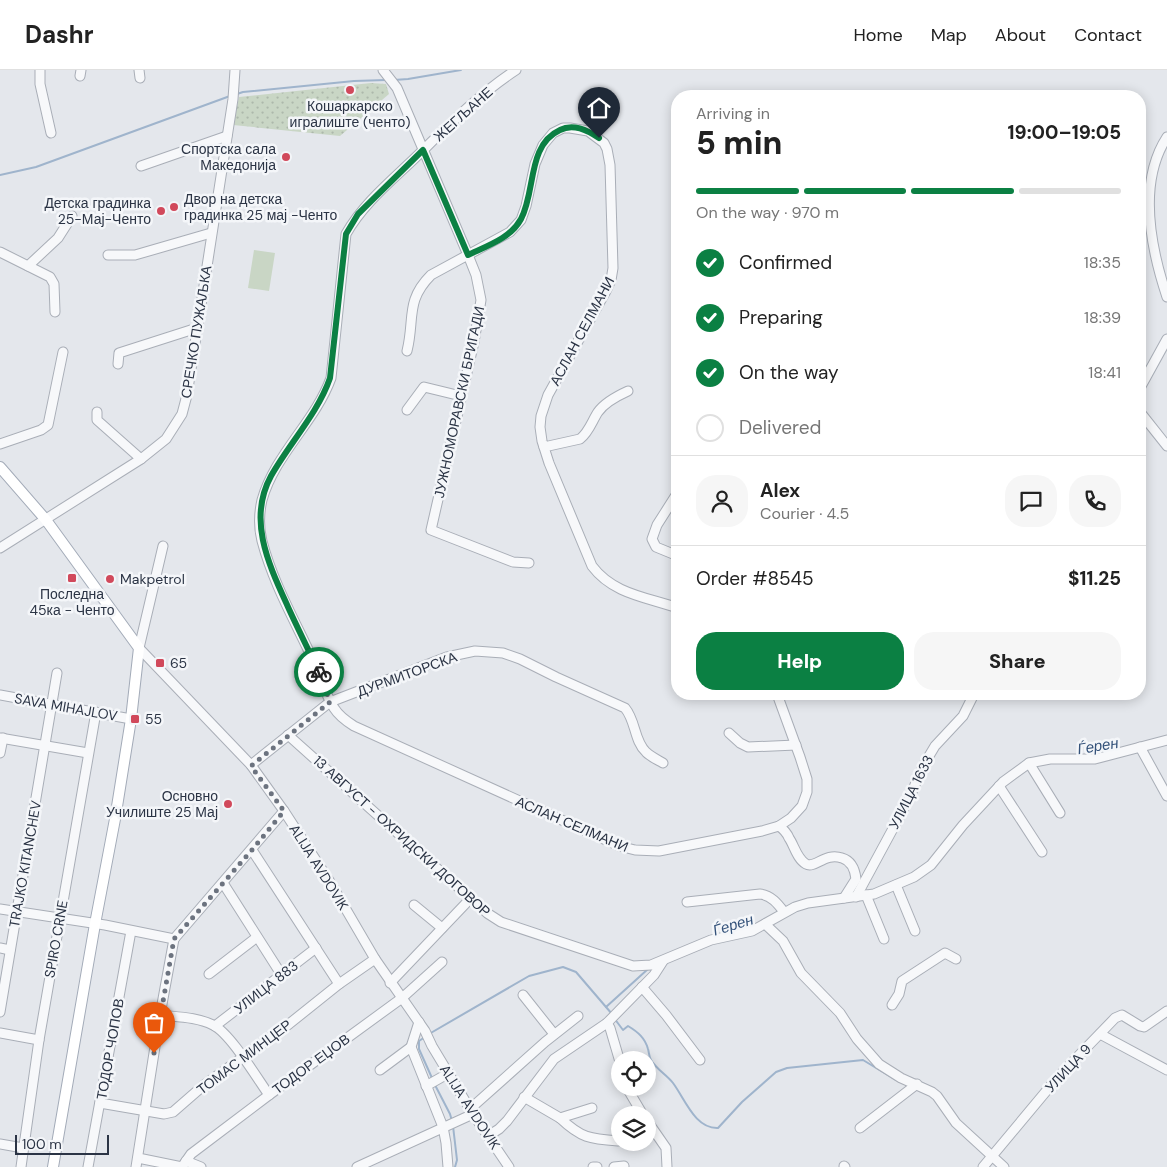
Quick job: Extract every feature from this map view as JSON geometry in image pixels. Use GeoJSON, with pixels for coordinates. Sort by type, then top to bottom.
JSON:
{"type":"FeatureCollection","features":[{"type":"Feature","properties":{"kind":"main road"},"geometry":{"type":"LineString","coordinates":[[0,466],[46,520],[139,648],[131,719],[115,819],[94,924],[53,1167]]}},
{"type":"Feature","properties":{"kind":"street"},"geometry":{"type":"LineString","coordinates":[[40,70],[40,84],[51,133]]}},
{"type":"Feature","properties":{"kind":"street","name":"ЈУЖНОМОРАВСКИ БРИГАДИ"},"geometry":{"type":"LineString","coordinates":[[383,70],[397,88],[476,275],[481,300],[474,342],[431,530],[513,562],[529,563]]}},
{"type":"Feature","properties":{"kind":"street","name":"ЖЕГЉАНЕ"},"geometry":{"type":"LineString","coordinates":[[330,702],[319,672],[269,565],[262,539],[260,518],[262,502],[270,479],[323,396],[330,378],[346,234],[358,214],[423,150],[487,90],[516,70]]}},
{"type":"Feature","properties":{"kind":"street","name":"СРЕЧКО ПУЖАЉКА"},"geometry":{"type":"LineString","coordinates":[[0,548],[141,459],[166,439],[182,414],[187,394],[233,100],[235,73]]}},
{"type":"Feature","properties":{"kind":"street","name":"АСЛАН СЕЛМАНИ"},"geometry":{"type":"LineString","coordinates":[[468,255],[510,232],[521,220],[535,164],[543,145],[552,133],[563,128],[576,128],[588,131],[604,143],[610,165],[614,268],[606,291],[548,395],[540,416],[540,427],[544,447],[592,566],[598,574],[618,589],[671,606]]}},
{"type":"Feature","properties":{"kind":"street"},"geometry":{"type":"LineString","coordinates":[[141,166],[227,136]]}},
{"type":"Feature","properties":{"kind":"street"},"geometry":{"type":"LineString","coordinates":[[1167,137],[1154,166],[1149,203],[1153,245],[1167,297]]}},
{"type":"Feature","properties":{"kind":"street"},"geometry":{"type":"LineString","coordinates":[[28,266],[58,238],[72,216]]}},
{"type":"Feature","properties":{"kind":"street"},"geometry":{"type":"LineString","coordinates":[[108,255],[135,254],[211,233]]}},
{"type":"Feature","properties":{"kind":"street"},"geometry":{"type":"LineString","coordinates":[[0,252],[50,277],[53,281],[56,312]]}},
{"type":"Feature","properties":{"kind":"street"},"geometry":{"type":"LineString","coordinates":[[407,351],[413,302],[421,285],[432,275],[468,255]]}},
{"type":"Feature","properties":{"kind":"street"},"geometry":{"type":"LineString","coordinates":[[118,364],[120,353],[197,328]]}},
{"type":"Feature","properties":{"kind":"street"},"geometry":{"type":"LineString","coordinates":[[1146,377],[1167,339]]}},
{"type":"Feature","properties":{"kind":"street"},"geometry":{"type":"LineString","coordinates":[[0,444],[41,430],[48,425],[62,352]]}},
{"type":"Feature","properties":{"kind":"street"},"geometry":{"type":"LineString","coordinates":[[408,410],[424,386],[461,396]]}},
{"type":"Feature","properties":{"kind":"street"},"geometry":{"type":"LineString","coordinates":[[544,447],[585,435],[604,405],[628,390]]}},
{"type":"Feature","properties":{"kind":"street"},"geometry":{"type":"LineString","coordinates":[[97,412],[98,420],[141,459]]}},
{"type":"Feature","properties":{"kind":"street"},"geometry":{"type":"LineString","coordinates":[[1146,418],[1167,446]]}},
{"type":"Feature","properties":{"kind":"street"},"geometry":{"type":"LineString","coordinates":[[671,503],[657,525],[652,540],[656,547],[671,553]]}},
{"type":"Feature","properties":{"kind":"street"},"geometry":{"type":"LineString","coordinates":[[139,648],[163,546]]}},
{"type":"Feature","properties":{"kind":"street","name":"ALIJA AVDOVIK"},"geometry":{"type":"LineString","coordinates":[[139,648],[251,766],[284,811],[330,882],[390,984],[425,1031],[445,1075],[509,1167]]}},
{"type":"Feature","properties":{"kind":"street","name":"ДУРМИТОРСКА"},"geometry":{"type":"LineString","coordinates":[[251,766],[330,702],[447,657],[483,651],[520,659],[625,708],[630,714],[641,747],[648,754],[663,763]]}},
{"type":"Feature","properties":{"kind":"street","name":"TRAJKO KITANCHEV"},"geometry":{"type":"LineString","coordinates":[[0,1012],[57,674]]}},
{"type":"Feature","properties":{"kind":"street","name":"SAVA MIHAJLOV"},"geometry":{"type":"LineString","coordinates":[[0,695],[131,719]]}},
{"type":"Feature","properties":{"kind":"street","name":"АСЛАН СЕЛМАНИ"},"geometry":{"type":"LineString","coordinates":[[330,702],[342,718],[354,726],[585,831],[635,850],[659,851],[780,826],[802,806],[807,792],[807,779],[779,700]]}},
{"type":"Feature","properties":{"kind":"street","name":"УЛИЦА 1633"},"geometry":{"type":"LineString","coordinates":[[856,897],[909,799],[923,766],[935,746],[963,716],[971,700]]}},
{"type":"Feature","properties":{"kind":"street","name":"SPIRO CRNE"},"geometry":{"type":"LineString","coordinates":[[21,1167],[39,1040],[96,712]]}},
{"type":"Feature","properties":{"kind":"street"},"geometry":{"type":"LineString","coordinates":[[729,733],[740,744],[748,747],[796,745]]}},
{"type":"Feature","properties":{"kind":"street","name":"13 АВГУСТ - ОХРИДСКИ ДОГОВОР"},"geometry":{"type":"LineString","coordinates":[[288,735],[487,913],[501,922],[633,966],[651,965],[711,940],[769,927],[784,912],[795,907],[808,903],[866,895],[914,877],[931,865],[963,825],[999,786],[1029,763],[1050,759],[1095,759],[1167,740]]}},
{"type":"Feature","properties":{"kind":"street"},"geometry":{"type":"LineString","coordinates":[[0,754],[1,738],[88,753]]}},
{"type":"Feature","properties":{"kind":"street"},"geometry":{"type":"LineString","coordinates":[[1140,747],[1167,796]]}},
{"type":"Feature","properties":{"kind":"street"},"geometry":{"type":"LineString","coordinates":[[1029,763],[1060,813]]}},
{"type":"Feature","properties":{"kind":"street"},"geometry":{"type":"LineString","coordinates":[[999,786],[1042,852]]}},
{"type":"Feature","properties":{"kind":"street"},"geometry":{"type":"LineString","coordinates":[[201,1167],[137,1162],[174,939],[284,811]]}},
{"type":"Feature","properties":{"kind":"street"},"geometry":{"type":"LineString","coordinates":[[780,826],[789,836],[800,859],[806,864],[812,865],[833,855],[845,859],[851,864],[856,879],[844,898]]}},
{"type":"Feature","properties":{"kind":"street"},"geometry":{"type":"LineString","coordinates":[[252,850],[339,984]]}},
{"type":"Feature","properties":{"kind":"street"},"geometry":{"type":"LineString","coordinates":[[223,883],[281,974]]}},
{"type":"Feature","properties":{"kind":"street"},"geometry":{"type":"LineString","coordinates":[[896,885],[915,931]]}},
{"type":"Feature","properties":{"kind":"street"},"geometry":{"type":"LineString","coordinates":[[687,902],[765,894],[784,912]]}},
{"type":"Feature","properties":{"kind":"street"},"geometry":{"type":"LineString","coordinates":[[866,895],[884,939]]}},
{"type":"Feature","properties":{"kind":"street"},"geometry":{"type":"LineString","coordinates":[[390,984],[470,899]]}},
{"type":"Feature","properties":{"kind":"street"},"geometry":{"type":"LineString","coordinates":[[414,905],[442,928]]}},
{"type":"Feature","properties":{"kind":"street"},"geometry":{"type":"LineString","coordinates":[[0,909],[174,939]]}},
{"type":"Feature","properties":{"kind":"street"},"geometry":{"type":"LineString","coordinates":[[769,927],[783,941],[801,973],[840,1012],[874,1059],[901,1078],[917,1084],[937,1096],[956,1123],[1004,1167]]}},
{"type":"Feature","properties":{"kind":"street","name":"ТОДОР ЧОПОВ"},"geometry":{"type":"LineString","coordinates":[[88,1167],[131,931]]}},
{"type":"Feature","properties":{"kind":"street"},"geometry":{"type":"LineString","coordinates":[[209,974],[257,938]]}},
{"type":"Feature","properties":{"kind":"street"},"geometry":{"type":"LineString","coordinates":[[0,948],[10,950]]}},
{"type":"Feature","properties":{"kind":"street","name":"УЛИЦА 883"},"geometry":{"type":"LineString","coordinates":[[215,1026],[316,948]]}},
{"type":"Feature","properties":{"kind":"street"},"geometry":{"type":"LineString","coordinates":[[892,1004],[899,994],[902,981],[945,953],[956,959]]}},
{"type":"Feature","properties":{"kind":"street","name":"ТОМАС МИНЦЕР"},"geometry":{"type":"LineString","coordinates":[[100,1104],[164,1114],[173,1112],[242,1056],[289,1024],[375,958]]}},
{"type":"Feature","properties":{"kind":"street"},"geometry":{"type":"LineString","coordinates":[[488,1136],[503,1126],[554,1059],[609,1021],[654,975],[663,961]]}},
{"type":"Feature","properties":{"kind":"street","name":"ТОДОР ЕЏОВ"},"geometry":{"type":"LineString","coordinates":[[215,1026],[242,1056],[269,1094],[402,998],[442,962]]}},
{"type":"Feature","properties":{"kind":"street"},"geometry":{"type":"LineString","coordinates":[[642,987],[700,1060]]}},
{"type":"Feature","properties":{"kind":"street"},"geometry":{"type":"LineString","coordinates":[[523,996],[554,1034]]}},
{"type":"Feature","properties":{"kind":"street","name":"УЛИЦА 9"},"geometry":{"type":"LineString","coordinates":[[983,1167],[1058,1077],[1118,1015],[1122,1015],[1144,1027],[1167,1011]]}},
{"type":"Feature","properties":{"kind":"street"},"geometry":{"type":"LineString","coordinates":[[160,1015],[203,1021],[215,1026]]}},
{"type":"Feature","properties":{"kind":"street"},"geometry":{"type":"LineString","coordinates":[[357,1167],[372,1164],[460,1120],[472,1112],[554,1034],[578,1016]]}},
{"type":"Feature","properties":{"kind":"street"},"geometry":{"type":"LineString","coordinates":[[609,1021],[617,1051]]}},
{"type":"Feature","properties":{"kind":"street"},"geometry":{"type":"LineString","coordinates":[[380,1070],[411,1047],[419,1022]]}},
{"type":"Feature","properties":{"kind":"street"},"geometry":{"type":"LineString","coordinates":[[0,1033],[39,1040]]}},
{"type":"Feature","properties":{"kind":"street"},"geometry":{"type":"LineString","coordinates":[[1100,1034],[1167,1070]]}},
{"type":"Feature","properties":{"kind":"street"},"geometry":{"type":"LineString","coordinates":[[411,1047],[446,1126],[448,1167]]}},
{"type":"Feature","properties":{"kind":"street"},"geometry":{"type":"LineString","coordinates":[[427,1085],[445,1075]]}},
{"type":"Feature","properties":{"kind":"street"},"geometry":{"type":"LineString","coordinates":[[860,1128],[917,1084]]}},
{"type":"Feature","properties":{"kind":"street"},"geometry":{"type":"LineString","coordinates":[[183,1165],[191,1154],[269,1094]]}},
{"type":"Feature","properties":{"kind":"street"},"geometry":{"type":"LineString","coordinates":[[524,1097],[560,1118],[573,1131],[596,1140],[611,1141]]}},
{"type":"Feature","properties":{"kind":"street"},"geometry":{"type":"LineString","coordinates":[[560,1118],[592,1108]]}},
{"type":"Feature","properties":{"kind":"street"},"geometry":{"type":"LineString","coordinates":[[656,1134],[666,1148],[667,1167]]}},
{"type":"Feature","properties":{"kind":"street"},"geometry":{"type":"LineString","coordinates":[[0,1144],[24,1148]]}},
{"type":"Feature","properties":{"kind":"green space"},"geometry":{"type":"Polygon","coordinates":[[[371,83],[386,84],[389,94],[340,136],[233,125],[239,97],[371,83]]]}},
{"type":"Feature","properties":{"kind":"green space"},"geometry":{"type":"Polygon","coordinates":[[[254,250],[275,253],[269,291],[248,288],[254,250]]]}},
{"type":"Feature","properties":{"kind":"waterway"},"geometry":{"type":"LineString","coordinates":[[394,80],[461,70]]}},
{"type":"Feature","properties":{"kind":"waterway"},"geometry":{"type":"LineString","coordinates":[[237,94],[354,81],[386,80]]}},
{"type":"Feature","properties":{"kind":"waterway"},"geometry":{"type":"LineString","coordinates":[[0,175],[36,167],[230,96]]}},
{"type":"Feature","properties":{"kind":"waterway"},"geometry":{"type":"LineString","coordinates":[[429,1034],[529,976],[563,967],[576,972],[612,1014]]}},
{"type":"Feature","properties":{"kind":"waterway"},"geometry":{"type":"LineString","coordinates":[[606,1007],[648,969]]}},
{"type":"Feature","properties":{"kind":"waterway"},"geometry":{"type":"LineString","coordinates":[[614,1018],[623,1030],[628,1026],[641,1036],[647,1045],[653,1063],[673,1083],[691,1112],[703,1124],[710,1127],[718,1128],[742,1102],[776,1072],[787,1068],[863,1060],[896,1080]]}},
{"type":"Feature","properties":{"kind":"waterway"},"geometry":{"type":"LineString","coordinates":[[425,1037],[419,1041],[419,1049],[432,1078]]}},
{"type":"Feature","properties":{"kind":"waterway"},"geometry":{"type":"LineString","coordinates":[[435,1085],[452,1121]]}},
{"type":"Feature","properties":{"kind":"waterway"},"geometry":{"type":"LineString","coordinates":[[453,1126],[457,1160],[455,1167]]}},
{"type":"Feature","properties":{"kind":"way so far"},"geometry":{"type":"LineString","coordinates":[[154,1053],[174,939],[284,811],[251,766],[330,702],[319,672]]}},
{"type":"Feature","properties":{"kind":"place","name":"Кошаркарско игралиште (ченто)"},"geometry":{"type":"Point","coordinates":[350,90]}},
{"type":"Feature","properties":{"kind":"place","name":"Спортска сала Македонија"},"geometry":{"type":"Point","coordinates":[286,157]}},
{"type":"Feature","properties":{"kind":"place","name":"Двор на детска градинка 25 мај -Ченто"},"geometry":{"type":"Point","coordinates":[174,207]}},
{"type":"Feature","properties":{"kind":"place","name":"Детска градинка 25-Мај-Ченто"},"geometry":{"type":"Point","coordinates":[161,211]}},
{"type":"Feature","properties":{"kind":"place","name":"Последна 45ка - Ченто"},"geometry":{"type":"Point","coordinates":[72,578]}},
{"type":"Feature","properties":{"kind":"place","name":"Makpetrol"},"geometry":{"type":"Point","coordinates":[110,579]}},
{"type":"Feature","properties":{"kind":"place","name":"65"},"geometry":{"type":"Point","coordinates":[160,663]}},
{"type":"Feature","properties":{"kind":"place","name":"55"},"geometry":{"type":"Point","coordinates":[135,719]}},
{"type":"Feature","properties":{"kind":"place","name":"Основно Училиште 25 Мај"},"geometry":{"type":"Point","coordinates":[228,804]}},
{"type":"Feature","properties":{"kind":"route"},"geometry":{"type":"LineString","coordinates":[[319,672],[269,565],[262,539],[260,518],[262,502],[270,479],[328,386],[346,234],[358,214],[423,150],[468,255],[510,232],[521,220],[535,164],[543,145],[552,133],[563,128],[576,128],[588,131],[599,138]]}},
{"type":"Feature","properties":{"kind":"water label","name":"Ѓерен"},"geometry":{"type":"Point","coordinates":[1098,746]}},
{"type":"Feature","properties":{"kind":"water label","name":"Ѓерен"},"geometry":{"type":"Point","coordinates":[733,925]}}]}
